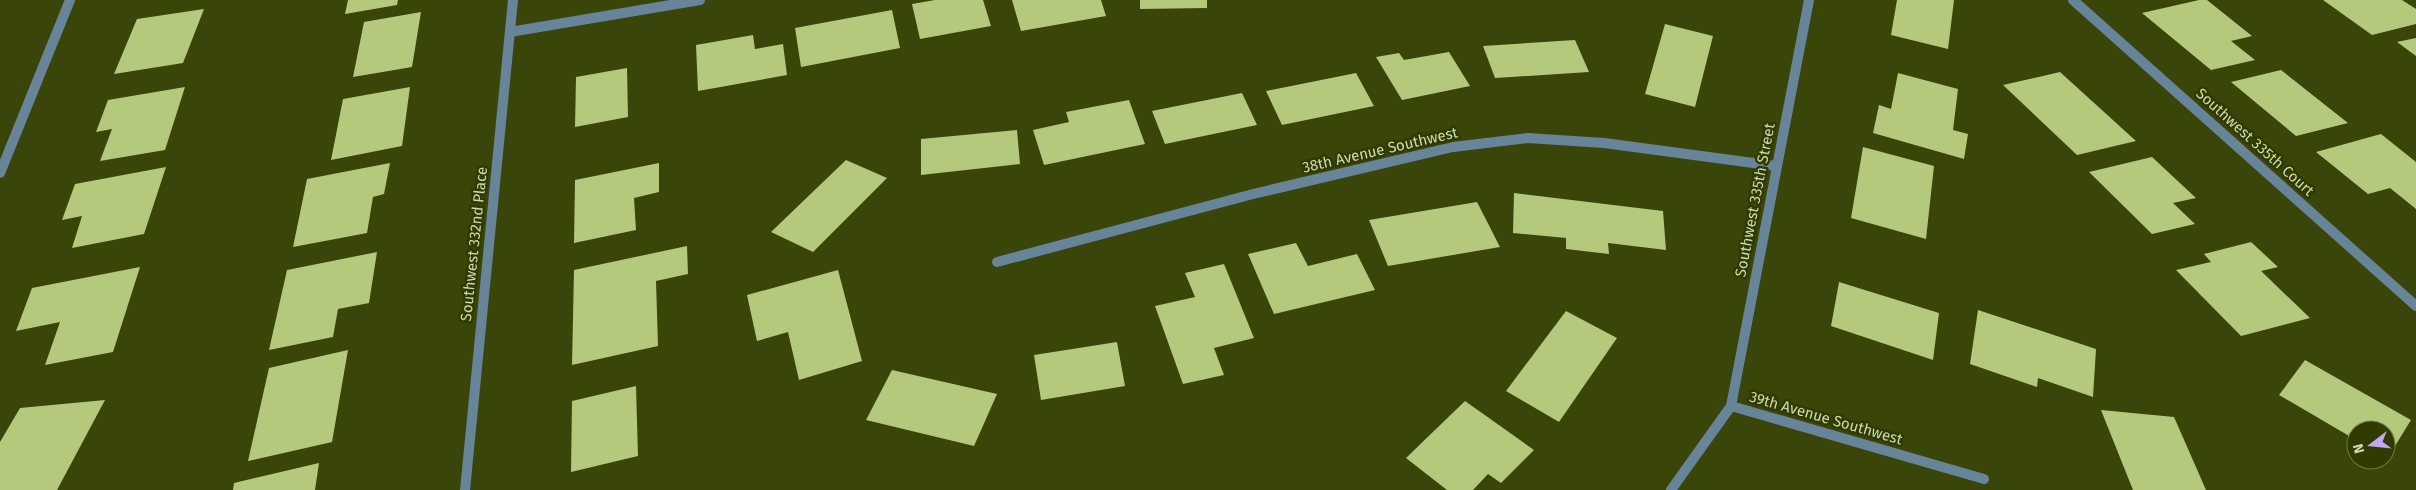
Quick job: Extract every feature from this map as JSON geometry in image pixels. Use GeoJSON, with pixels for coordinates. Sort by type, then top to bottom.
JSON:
{"type":"FeatureCollection","features":[{"type":"Feature","properties":{"kind":"street"},"geometry":{"type":"LineString","coordinates":[[0,173],[70,0]]}},
{"type":"Feature","properties":{"kind":"street","name":"Southwest 332nd Place"},"geometry":{"type":"LineString","coordinates":[[465,490],[513,0]]}},
{"type":"Feature","properties":{"kind":"street"},"geometry":{"type":"LineString","coordinates":[[510,32],[700,0]]}},
{"type":"Feature","properties":{"kind":"street","name":"Southwest 335th Street"},"geometry":{"type":"LineString","coordinates":[[1731,406],[1809,0]]}},
{"type":"Feature","properties":{"kind":"street","name":"Southwest 335th Court"},"geometry":{"type":"LineString","coordinates":[[2073,0],[2416,306]]}},
{"type":"Feature","properties":{"kind":"street","name":"38th Avenue Southwest"},"geometry":{"type":"LineString","coordinates":[[997,262],[1253,194],[1453,147],[1537,139],[1604,143],[1776,166]]}},
{"type":"Feature","properties":{"kind":"street","name":"39th Avenue Southwest"},"geometry":{"type":"LineString","coordinates":[[1671,490],[1731,406],[1984,479]]}},
{"type":"Feature","properties":{"kind":"building"},"geometry":{"type":"Polygon","coordinates":[[[348,0],[398,0],[397,5],[345,14],[348,0]]]}},
{"type":"Feature","properties":{"kind":"building"},"geometry":{"type":"Polygon","coordinates":[[[935,0],[983,0],[991,26],[920,39],[912,4],[935,0]]]}},
{"type":"Feature","properties":{"kind":"building"},"geometry":{"type":"Polygon","coordinates":[[[1012,0],[1101,0],[1106,16],[1021,31],[1012,0]]]}},
{"type":"Feature","properties":{"kind":"building"},"geometry":{"type":"Polygon","coordinates":[[[1140,0],[1207,0],[1207,8],[1140,9],[1140,0]]]}},
{"type":"Feature","properties":{"kind":"building"},"geometry":{"type":"Polygon","coordinates":[[[1897,0],[1954,0],[1948,49],[1891,35],[1897,0]]]}},
{"type":"Feature","properties":{"kind":"building"},"geometry":{"type":"Polygon","coordinates":[[[2199,0],[2207,0],[2252,36],[2231,41],[2255,60],[2211,70],[2142,13],[2199,0]]]}},
{"type":"Feature","properties":{"kind":"building"},"geometry":{"type":"Polygon","coordinates":[[[2323,0],[2402,0],[2416,9],[2416,24],[2372,35],[2323,0]]]}},
{"type":"Feature","properties":{"kind":"building"},"geometry":{"type":"Polygon","coordinates":[[[204,9],[183,63],[114,74],[137,19],[204,9]]]}},
{"type":"Feature","properties":{"kind":"building"},"geometry":{"type":"Polygon","coordinates":[[[892,10],[900,48],[801,67],[795,28],[892,10]]]}},
{"type":"Feature","properties":{"kind":"building"},"geometry":{"type":"Polygon","coordinates":[[[421,12],[412,67],[353,77],[364,22],[421,12]]]}},
{"type":"Feature","properties":{"kind":"building"},"geometry":{"type":"Polygon","coordinates":[[[1665,24],[1713,36],[1695,107],[1645,94],[1665,24]]]}},
{"type":"Feature","properties":{"kind":"building"},"geometry":{"type":"Polygon","coordinates":[[[753,35],[755,49],[783,44],[787,75],[698,91],[696,45],[753,35]]]}},
{"type":"Feature","properties":{"kind":"building"},"geometry":{"type":"Polygon","coordinates":[[[2416,38],[2416,56],[2397,42],[2416,38]]]}},
{"type":"Feature","properties":{"kind":"building"},"geometry":{"type":"Polygon","coordinates":[[[1575,40],[1589,72],[1495,78],[1483,46],[1575,40]]]}},
{"type":"Feature","properties":{"kind":"building"},"geometry":{"type":"Polygon","coordinates":[[[1449,52],[1470,86],[1402,100],[1376,57],[1399,53],[1404,60],[1449,52]]]}},
{"type":"Feature","properties":{"kind":"building"},"geometry":{"type":"Polygon","coordinates":[[[627,68],[628,117],[575,127],[576,77],[627,68]]]}},
{"type":"Feature","properties":{"kind":"building"},"geometry":{"type":"Polygon","coordinates":[[[2281,70],[2348,123],[2296,136],[2231,82],[2281,70]]]}},
{"type":"Feature","properties":{"kind":"building"},"geometry":{"type":"Polygon","coordinates":[[[2060,72],[2136,141],[2077,155],[2003,85],[2060,72]]]}},
{"type":"Feature","properties":{"kind":"building"},"geometry":{"type":"Polygon","coordinates":[[[1356,73],[1374,106],[1282,125],[1266,91],[1356,73]]]}},
{"type":"Feature","properties":{"kind":"building"},"geometry":{"type":"Polygon","coordinates":[[[1898,73],[1958,89],[1953,130],[1968,134],[1964,159],[1873,133],[1879,105],[1891,109],[1898,73]]]}},
{"type":"Feature","properties":{"kind":"building"},"geometry":{"type":"Polygon","coordinates":[[[185,87],[165,150],[100,161],[112,129],[96,132],[108,100],[185,87]]]}},
{"type":"Feature","properties":{"kind":"building"},"geometry":{"type":"Polygon","coordinates":[[[410,87],[402,146],[331,160],[343,99],[410,87]]]}},
{"type":"Feature","properties":{"kind":"building"},"geometry":{"type":"Polygon","coordinates":[[[1242,93],[1257,125],[1165,144],[1152,111],[1242,93]]]}},
{"type":"Feature","properties":{"kind":"building"},"geometry":{"type":"Polygon","coordinates":[[[1129,100],[1145,144],[1044,165],[1033,130],[1069,122],[1066,112],[1129,100]]]}},
{"type":"Feature","properties":{"kind":"building"},"geometry":{"type":"Polygon","coordinates":[[[1017,130],[1020,164],[921,175],[921,139],[1017,130]]]}},
{"type":"Feature","properties":{"kind":"building"},"geometry":{"type":"Polygon","coordinates":[[[2381,134],[2416,162],[2416,209],[2390,188],[2368,194],[2316,152],[2381,134]]]}},
{"type":"Feature","properties":{"kind":"building"},"geometry":{"type":"Polygon","coordinates":[[[1863,147],[1934,166],[1926,239],[1851,218],[1863,147]]]}},
{"type":"Feature","properties":{"kind":"building"},"geometry":{"type":"Polygon","coordinates":[[[2152,157],[2196,198],[2173,203],[2195,224],[2152,234],[2089,172],[2152,157]]]}},
{"type":"Feature","properties":{"kind":"building"},"geometry":{"type":"Polygon","coordinates":[[[846,160],[887,178],[813,252],[771,232],[846,160]]]}},
{"type":"Feature","properties":{"kind":"building"},"geometry":{"type":"Polygon","coordinates":[[[390,163],[384,194],[373,197],[367,233],[293,247],[307,179],[390,163]]]}},
{"type":"Feature","properties":{"kind":"building"},"geometry":{"type":"Polygon","coordinates":[[[659,163],[659,192],[634,198],[636,230],[574,243],[575,180],[659,163]]]}},
{"type":"Feature","properties":{"kind":"building"},"geometry":{"type":"Polygon","coordinates":[[[166,167],[144,234],[72,248],[82,216],[62,220],[75,184],[166,167]]]}},
{"type":"Feature","properties":{"kind":"building"},"geometry":{"type":"Polygon","coordinates":[[[1514,193],[1663,211],[1666,250],[1608,243],[1609,254],[1566,249],[1566,238],[1513,233],[1514,193]]]}},
{"type":"Feature","properties":{"kind":"building"},"geometry":{"type":"Polygon","coordinates":[[[1477,202],[1500,247],[1388,266],[1369,220],[1477,202]]]}},
{"type":"Feature","properties":{"kind":"building"},"geometry":{"type":"Polygon","coordinates":[[[2251,242],[2278,267],[2261,271],[2310,318],[2241,336],[2176,270],[2211,262],[2204,254],[2251,242]]]}},
{"type":"Feature","properties":{"kind":"building"},"geometry":{"type":"Polygon","coordinates":[[[1296,243],[1308,266],[1357,254],[1375,290],[1274,314],[1248,254],[1296,243]]]}},
{"type":"Feature","properties":{"kind":"building"},"geometry":{"type":"Polygon","coordinates":[[[687,246],[688,274],[656,281],[658,346],[572,365],[574,270],[687,246]]]}},
{"type":"Feature","properties":{"kind":"building"},"geometry":{"type":"Polygon","coordinates":[[[377,252],[369,303],[338,309],[333,337],[269,350],[287,270],[377,252]]]}},
{"type":"Feature","properties":{"kind":"building"},"geometry":{"type":"Polygon","coordinates":[[[1224,264],[1254,338],[1214,348],[1224,375],[1183,384],[1155,306],[1195,297],[1185,273],[1224,264]]]}},
{"type":"Feature","properties":{"kind":"building"},"geometry":{"type":"Polygon","coordinates":[[[140,267],[113,352],[45,365],[60,322],[16,331],[32,288],[140,267]]]}},
{"type":"Feature","properties":{"kind":"building"},"geometry":{"type":"Polygon","coordinates":[[[838,270],[862,361],[799,380],[788,332],[757,341],[747,295],[838,270]]]}},
{"type":"Feature","properties":{"kind":"building"},"geometry":{"type":"Polygon","coordinates":[[[1839,282],[1939,313],[1933,360],[1831,326],[1839,282]]]}},
{"type":"Feature","properties":{"kind":"building"},"geometry":{"type":"Polygon","coordinates":[[[1978,310],[2096,349],[2093,397],[2038,378],[2037,387],[1970,364],[1978,310]]]}},
{"type":"Feature","properties":{"kind":"building"},"geometry":{"type":"Polygon","coordinates":[[[1566,311],[1617,338],[1559,422],[1506,391],[1566,311]]]}},
{"type":"Feature","properties":{"kind":"building"},"geometry":{"type":"Polygon","coordinates":[[[1117,342],[1125,386],[1041,400],[1034,355],[1117,342]]]}},
{"type":"Feature","properties":{"kind":"building"},"geometry":{"type":"Polygon","coordinates":[[[348,350],[332,442],[248,461],[269,368],[348,350]]]}},
{"type":"Feature","properties":{"kind":"building"},"geometry":{"type":"Polygon","coordinates":[[[2305,360],[2411,420],[2396,444],[2396,420],[2346,420],[2346,434],[2279,395],[2305,360]]]}},
{"type":"Feature","properties":{"kind":"building"},"geometry":{"type":"Polygon","coordinates":[[[892,370],[997,394],[974,446],[866,420],[892,370]]]}},
{"type":"Feature","properties":{"kind":"building"},"geometry":{"type":"Polygon","coordinates":[[[636,386],[638,456],[571,472],[572,401],[636,386]]]}},
{"type":"Feature","properties":{"kind":"building"},"geometry":{"type":"Polygon","coordinates":[[[105,400],[57,490],[0,490],[0,442],[20,408],[105,400]]]}},
{"type":"Feature","properties":{"kind":"building"},"geometry":{"type":"Polygon","coordinates":[[[1465,401],[1534,450],[1501,483],[1488,474],[1473,490],[1447,490],[1406,458],[1465,401]]]}},
{"type":"Feature","properties":{"kind":"building"},"geometry":{"type":"Polygon","coordinates":[[[2101,410],[2174,417],[2206,490],[2133,490],[2101,410]]]}},
{"type":"Feature","properties":{"kind":"building"},"geometry":{"type":"Polygon","coordinates":[[[319,463],[315,490],[233,490],[234,483],[319,463]]]}}]}
